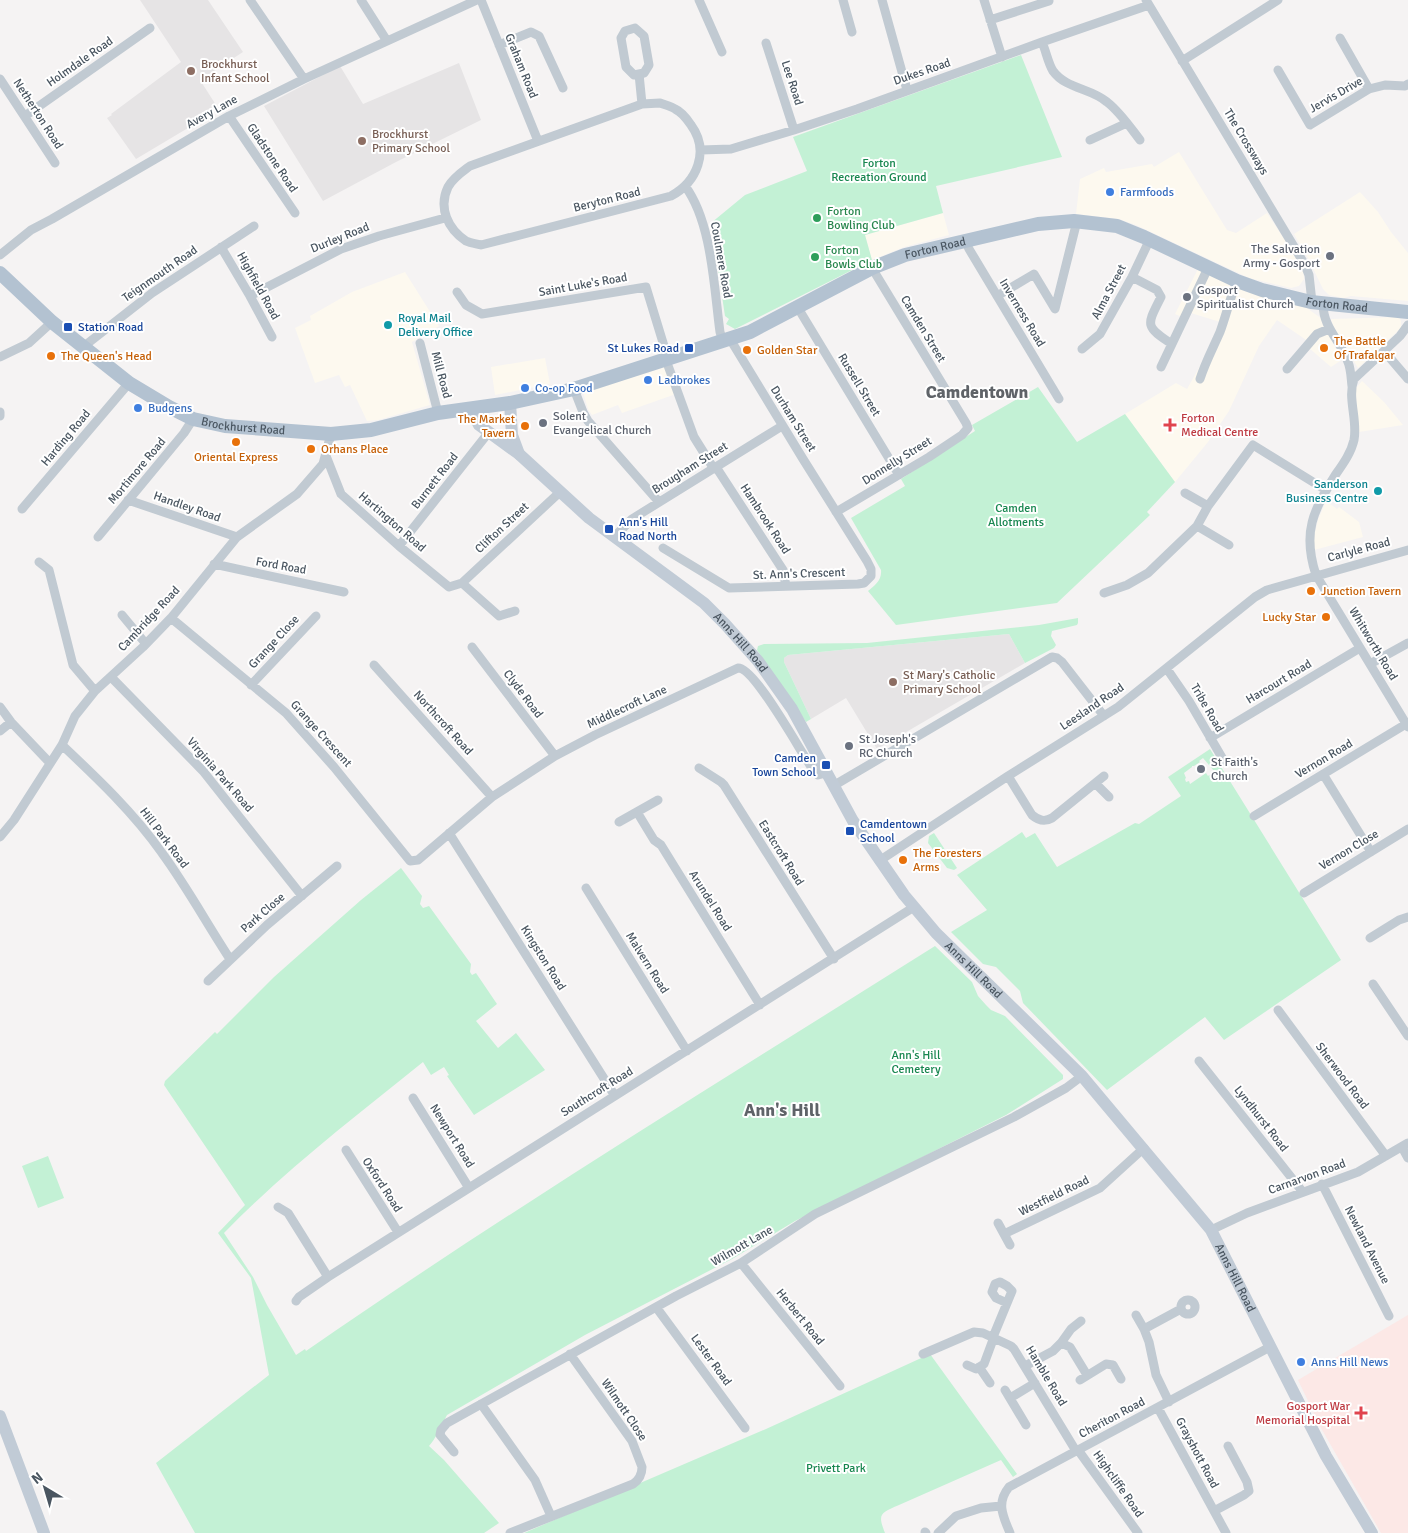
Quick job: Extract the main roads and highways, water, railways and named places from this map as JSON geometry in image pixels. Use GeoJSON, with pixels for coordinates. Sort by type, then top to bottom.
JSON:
{"type":"FeatureCollection","features":[{"type":"Feature","properties":{"kind":"main road","name":"Forton Road"},"geometry":{"type":"LineString","coordinates":[[474,410],[510,404],[574,389],[727,340],[761,328],[872,268],[905,255],[1029,225],[1077,221],[1117,226],[1150,239],[1237,281],[1288,297],[1318,303],[1408,312]]}},
{"type":"Feature","properties":{"kind":"main road","name":"Brockhurst Road"},"geometry":{"type":"LineString","coordinates":[[0,273],[52,322],[128,383],[193,419],[225,426],[331,434],[370,430],[438,413],[474,410]]}},
{"type":"Feature","properties":{"kind":"place","name":"Brockhurst Infant School"},"geometry":{"type":"Point","coordinates":[191,71]}},
{"type":"Feature","properties":{"kind":"place","name":"Brockhurst Primary School"},"geometry":{"type":"Point","coordinates":[362,141]}},
{"type":"Feature","properties":{"kind":"place","name":"Farmfoods"},"geometry":{"type":"Point","coordinates":[1110,192]}},
{"type":"Feature","properties":{"kind":"place","name":"Forton Bowling Club"},"geometry":{"type":"Point","coordinates":[817,218]}},
{"type":"Feature","properties":{"kind":"place","name":"The Salvation Army - Gosport"},"geometry":{"type":"Point","coordinates":[1330,256]}},
{"type":"Feature","properties":{"kind":"place","name":"Forton Bowls Club"},"geometry":{"type":"Point","coordinates":[815,257]}},
{"type":"Feature","properties":{"kind":"place","name":"Gosport Spiritualist Church"},"geometry":{"type":"Point","coordinates":[1187,297]}},
{"type":"Feature","properties":{"kind":"place","name":"Royal Mail Delivery Office"},"geometry":{"type":"Point","coordinates":[388,325]}},
{"type":"Feature","properties":{"kind":"place","name":"Station Road"},"geometry":{"type":"Point","coordinates":[68,327]}},
{"type":"Feature","properties":{"kind":"place","name":"St Lukes Road"},"geometry":{"type":"Point","coordinates":[689,348]}},
{"type":"Feature","properties":{"kind":"place","name":"The Battle Of Trafalgar"},"geometry":{"type":"Point","coordinates":[1324,348]}},
{"type":"Feature","properties":{"kind":"place","name":"Golden Star"},"geometry":{"type":"Point","coordinates":[747,350]}},
{"type":"Feature","properties":{"kind":"place","name":"The Queen's Head"},"geometry":{"type":"Point","coordinates":[51,356]}},
{"type":"Feature","properties":{"kind":"place","name":"Ladbrokes"},"geometry":{"type":"Point","coordinates":[648,380]}},
{"type":"Feature","properties":{"kind":"place","name":"Co-op Food"},"geometry":{"type":"Point","coordinates":[525,388]}},
{"type":"Feature","properties":{"kind":"place","name":"Budgens"},"geometry":{"type":"Point","coordinates":[138,408]}},
{"type":"Feature","properties":{"kind":"place","name":"Solent Evangelical Church"},"geometry":{"type":"Point","coordinates":[543,423]}},
{"type":"Feature","properties":{"kind":"place","name":"Forton Medical Centre"},"geometry":{"type":"Point","coordinates":[1170,425]}},
{"type":"Feature","properties":{"kind":"place","name":"The Market Tavern"},"geometry":{"type":"Point","coordinates":[525,426]}},
{"type":"Feature","properties":{"kind":"place","name":"Oriental Express"},"geometry":{"type":"Point","coordinates":[236,442]}},
{"type":"Feature","properties":{"kind":"place","name":"Orhans Place"},"geometry":{"type":"Point","coordinates":[311,449]}},
{"type":"Feature","properties":{"kind":"place","name":"Sanderson Business Centre"},"geometry":{"type":"Point","coordinates":[1378,491]}},
{"type":"Feature","properties":{"kind":"place","name":"Ann's Hill Road North"},"geometry":{"type":"Point","coordinates":[609,529]}},
{"type":"Feature","properties":{"kind":"place","name":"Junction Tavern"},"geometry":{"type":"Point","coordinates":[1311,591]}},
{"type":"Feature","properties":{"kind":"place","name":"Lucky Star"},"geometry":{"type":"Point","coordinates":[1326,617]}},
{"type":"Feature","properties":{"kind":"place","name":"St Mary's Catholic Primary School"},"geometry":{"type":"Point","coordinates":[893,682]}},
{"type":"Feature","properties":{"kind":"place","name":"St Joseph's RC Church"},"geometry":{"type":"Point","coordinates":[849,746]}},
{"type":"Feature","properties":{"kind":"place","name":"Camden Town School"},"geometry":{"type":"Point","coordinates":[826,765]}},
{"type":"Feature","properties":{"kind":"place","name":"St Faith's Church"},"geometry":{"type":"Point","coordinates":[1201,769]}},
{"type":"Feature","properties":{"kind":"place","name":"Camdentown School"},"geometry":{"type":"Point","coordinates":[850,831]}},
{"type":"Feature","properties":{"kind":"place","name":"The Foresters Arms"},"geometry":{"type":"Point","coordinates":[903,860]}},
{"type":"Feature","properties":{"kind":"place","name":"Anns Hill News"},"geometry":{"type":"Point","coordinates":[1301,1362]}},
{"type":"Feature","properties":{"kind":"place","name":"Gosport War Memorial Hospital"},"geometry":{"type":"Point","coordinates":[1361,1413]}},
{"type":"Feature","properties":{"kind":"district","name":"Camdentown"},"geometry":{"type":"Point","coordinates":[977,392]}},
{"type":"Feature","properties":{"kind":"district","name":"Ann's Hill"},"geometry":{"type":"Point","coordinates":[782,1110]}},
{"type":"Feature","properties":{"kind":"park label","name":"Forton Recreation Ground"},"geometry":{"type":"Point","coordinates":[879,170]}},
{"type":"Feature","properties":{"kind":"park label","name":"Camden Allotments"},"geometry":{"type":"Point","coordinates":[1016,515]}},
{"type":"Feature","properties":{"kind":"park label","name":"Ann's Hill Cemetery"},"geometry":{"type":"Point","coordinates":[916,1062]}},
{"type":"Feature","properties":{"kind":"park label","name":"Privett Park"},"geometry":{"type":"Point","coordinates":[836,1468]}}]}
